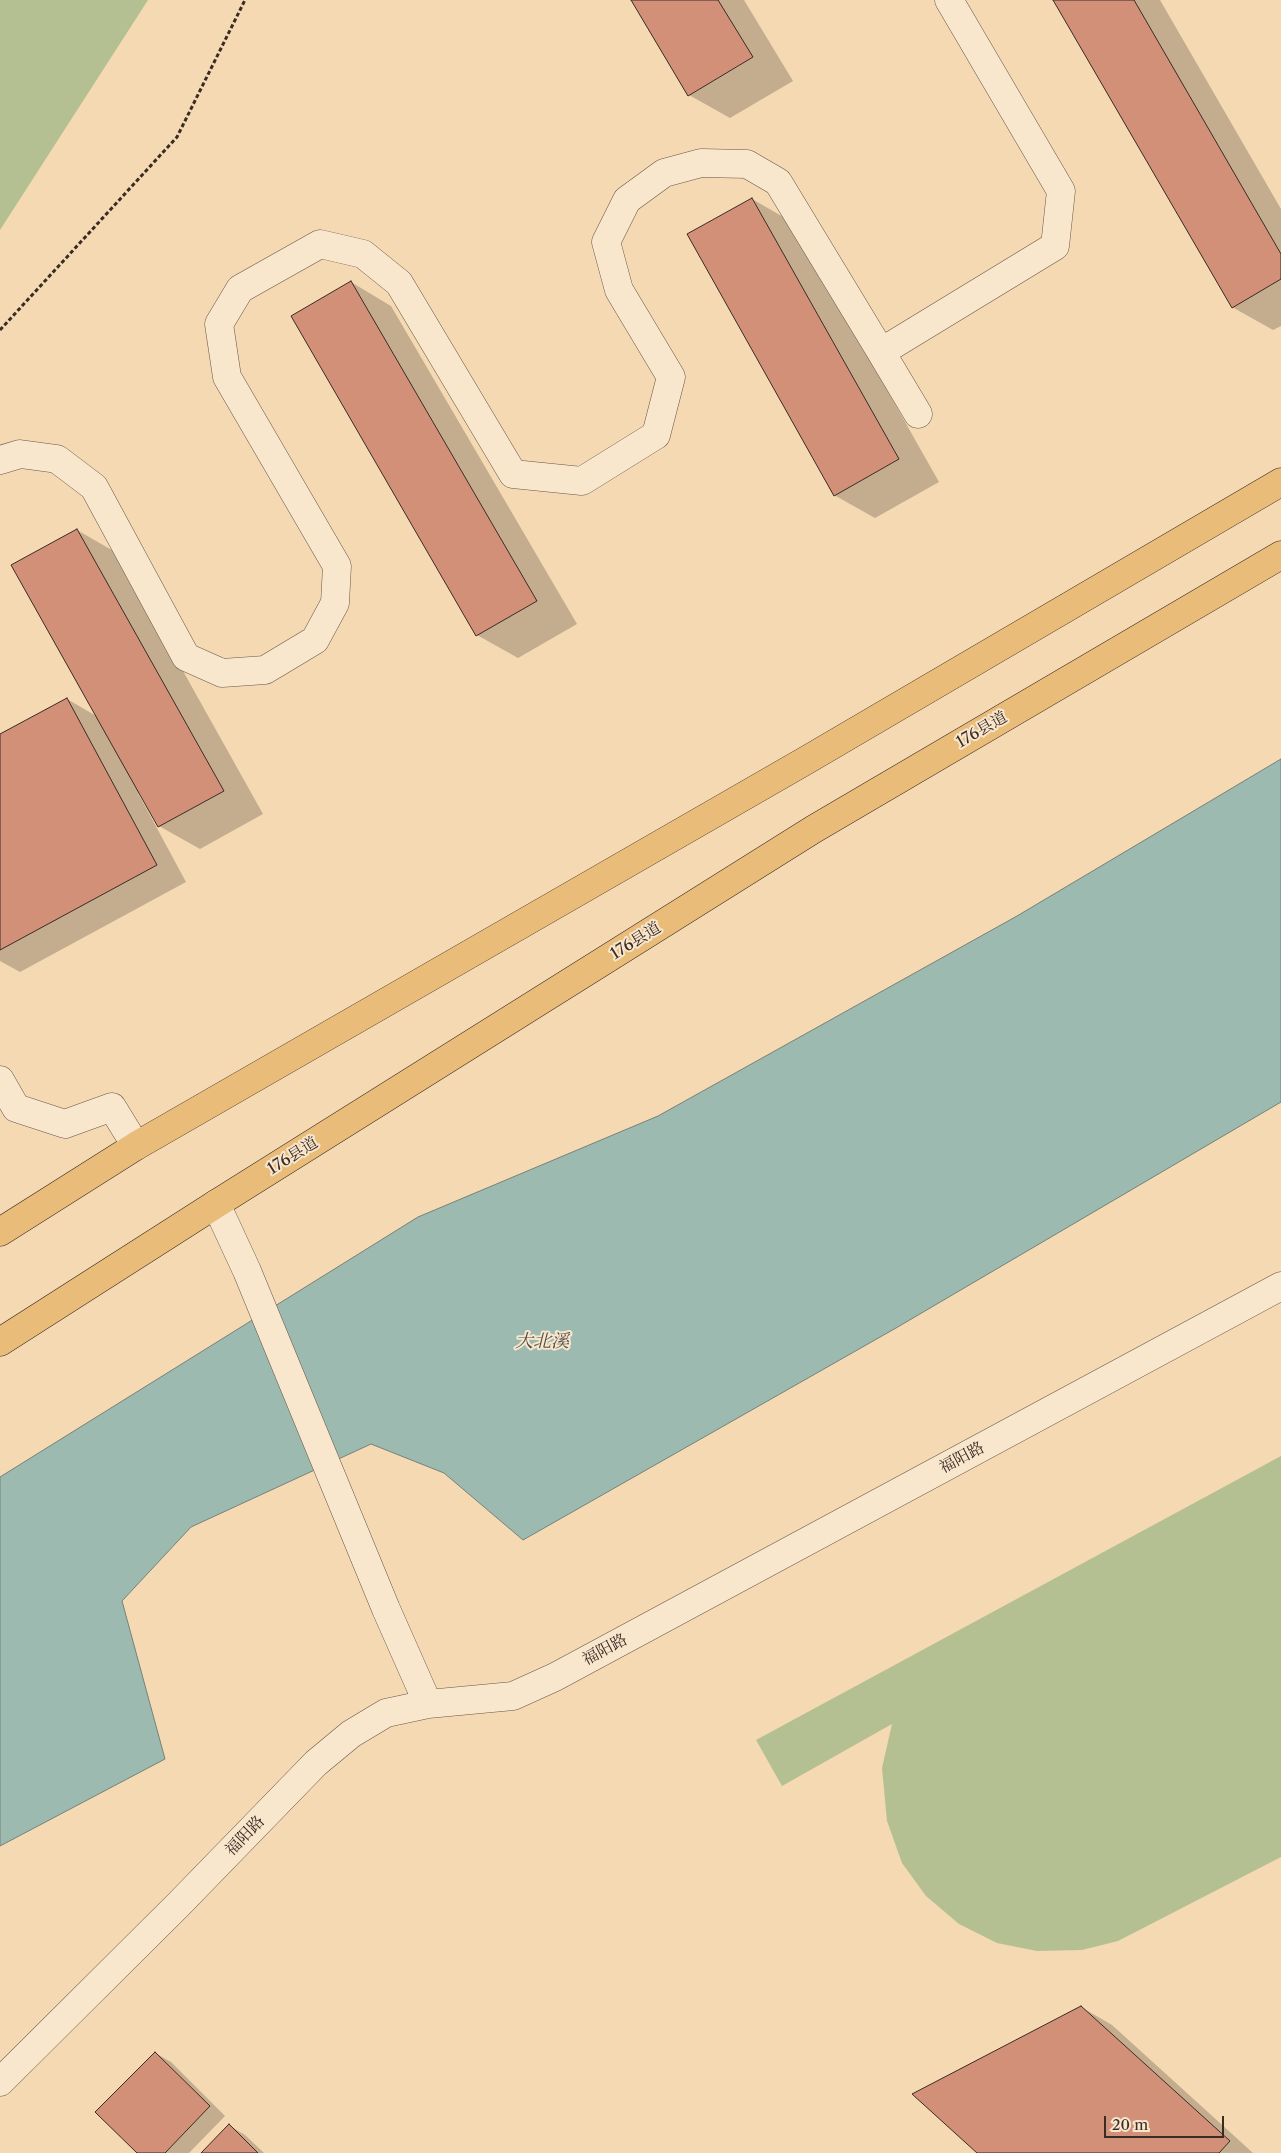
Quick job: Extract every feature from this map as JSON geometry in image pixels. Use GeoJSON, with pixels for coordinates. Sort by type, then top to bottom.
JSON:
{"type":"FeatureCollection","features":[{"type":"Feature","properties":{"kind":"main road"},"geometry":{"type":"LineString","coordinates":[[0,1232],[136,1146],[805,761],[1281,482]]}},
{"type":"Feature","properties":{"kind":"main road","name":"176县道"},"geometry":{"type":"LineString","coordinates":[[0,1342],[814,828],[1281,555]]}},
{"type":"Feature","properties":{"kind":"street"},"geometry":{"type":"LineString","coordinates":[[881,352],[1055,246],[1061,191],[949,0]]}},
{"type":"Feature","properties":{"kind":"street"},"geometry":{"type":"LineString","coordinates":[[0,460],[20,454],[57,459],[94,487],[186,657],[222,673],[265,670],[315,640],[335,603],[337,566],[227,377],[219,324],[240,289],[320,244],[363,254],[399,283],[513,474],[582,481],[656,435],[671,377],[620,290],[606,242],[627,200],[664,173],[701,164],[747,164],[778,182],[918,414]]}},
{"type":"Feature","properties":{"kind":"street"},"geometry":{"type":"LineString","coordinates":[[0,1080],[16,1108],[65,1124],[112,1107],[136,1146]]}},
{"type":"Feature","properties":{"kind":"street"},"geometry":{"type":"LineString","coordinates":[[216,1204],[247,1270],[362,1551],[428,1704]]}},
{"type":"Feature","properties":{"kind":"street","name":"福阳路"},"geometry":{"type":"LineString","coordinates":[[0,2082],[179,1904],[316,1764],[351,1734],[386,1713],[428,1704],[512,1696],[555,1676],[1281,1286]]}},
{"type":"Feature","properties":{"kind":"path"},"geometry":{"type":"LineString","coordinates":[[0,330],[178,137],[245,0]]}},
{"type":"Feature","properties":{"kind":"green space"},"geometry":{"type":"Polygon","coordinates":[[[0,0],[148,0],[0,230],[0,0]]]}},
{"type":"Feature","properties":{"kind":"green space"},"geometry":{"type":"Polygon","coordinates":[[[1281,1456],[1281,1857],[1118,1941],[1082,1950],[1037,1951],[997,1943],[959,1924],[926,1896],[902,1863],[887,1821],[882,1768],[892,1724],[782,1786],[756,1740],[1281,1456]]]}},
{"type":"Feature","properties":{"kind":"water","name":"大北溪"},"geometry":{"type":"Polygon","coordinates":[[[1281,759],[1281,1102],[896,1328],[523,1540],[444,1473],[371,1444],[191,1527],[122,1601],[165,1759],[0,1846],[0,1477],[418,1217],[658,1116],[1017,916],[1281,759]]]}},
{"type":"Feature","properties":{"kind":"building"},"geometry":{"type":"Polygon","coordinates":[[[631,0],[718,0],[753,57],[688,96],[631,0]]]}},
{"type":"Feature","properties":{"kind":"building"},"geometry":{"type":"Polygon","coordinates":[[[1053,0],[1134,0],[1281,254],[1281,279],[1232,308],[1053,0]]]}},
{"type":"Feature","properties":{"kind":"building"},"geometry":{"type":"Polygon","coordinates":[[[752,198],[899,459],[834,496],[687,234],[752,198]]]}},
{"type":"Feature","properties":{"kind":"building"},"geometry":{"type":"Polygon","coordinates":[[[351,281],[537,601],[476,636],[291,316],[351,281]]]}},
{"type":"Feature","properties":{"kind":"building"},"geometry":{"type":"Polygon","coordinates":[[[77,529],[224,791],[158,827],[11,565],[77,529]]]}},
{"type":"Feature","properties":{"kind":"building"},"geometry":{"type":"Polygon","coordinates":[[[67,698],[157,865],[0,950],[0,734],[67,698]]]}},
{"type":"Feature","properties":{"kind":"building"},"geometry":{"type":"Polygon","coordinates":[[[1081,2006],[1230,2141],[1219,2153],[977,2153],[912,2094],[1081,2006]]]}},
{"type":"Feature","properties":{"kind":"building"},"geometry":{"type":"Polygon","coordinates":[[[155,2052],[210,2106],[165,2153],[137,2153],[95,2112],[155,2052]]]}},
{"type":"Feature","properties":{"kind":"building"},"geometry":{"type":"Polygon","coordinates":[[[229,2124],[258,2153],[201,2153],[229,2124]]]}}]}
